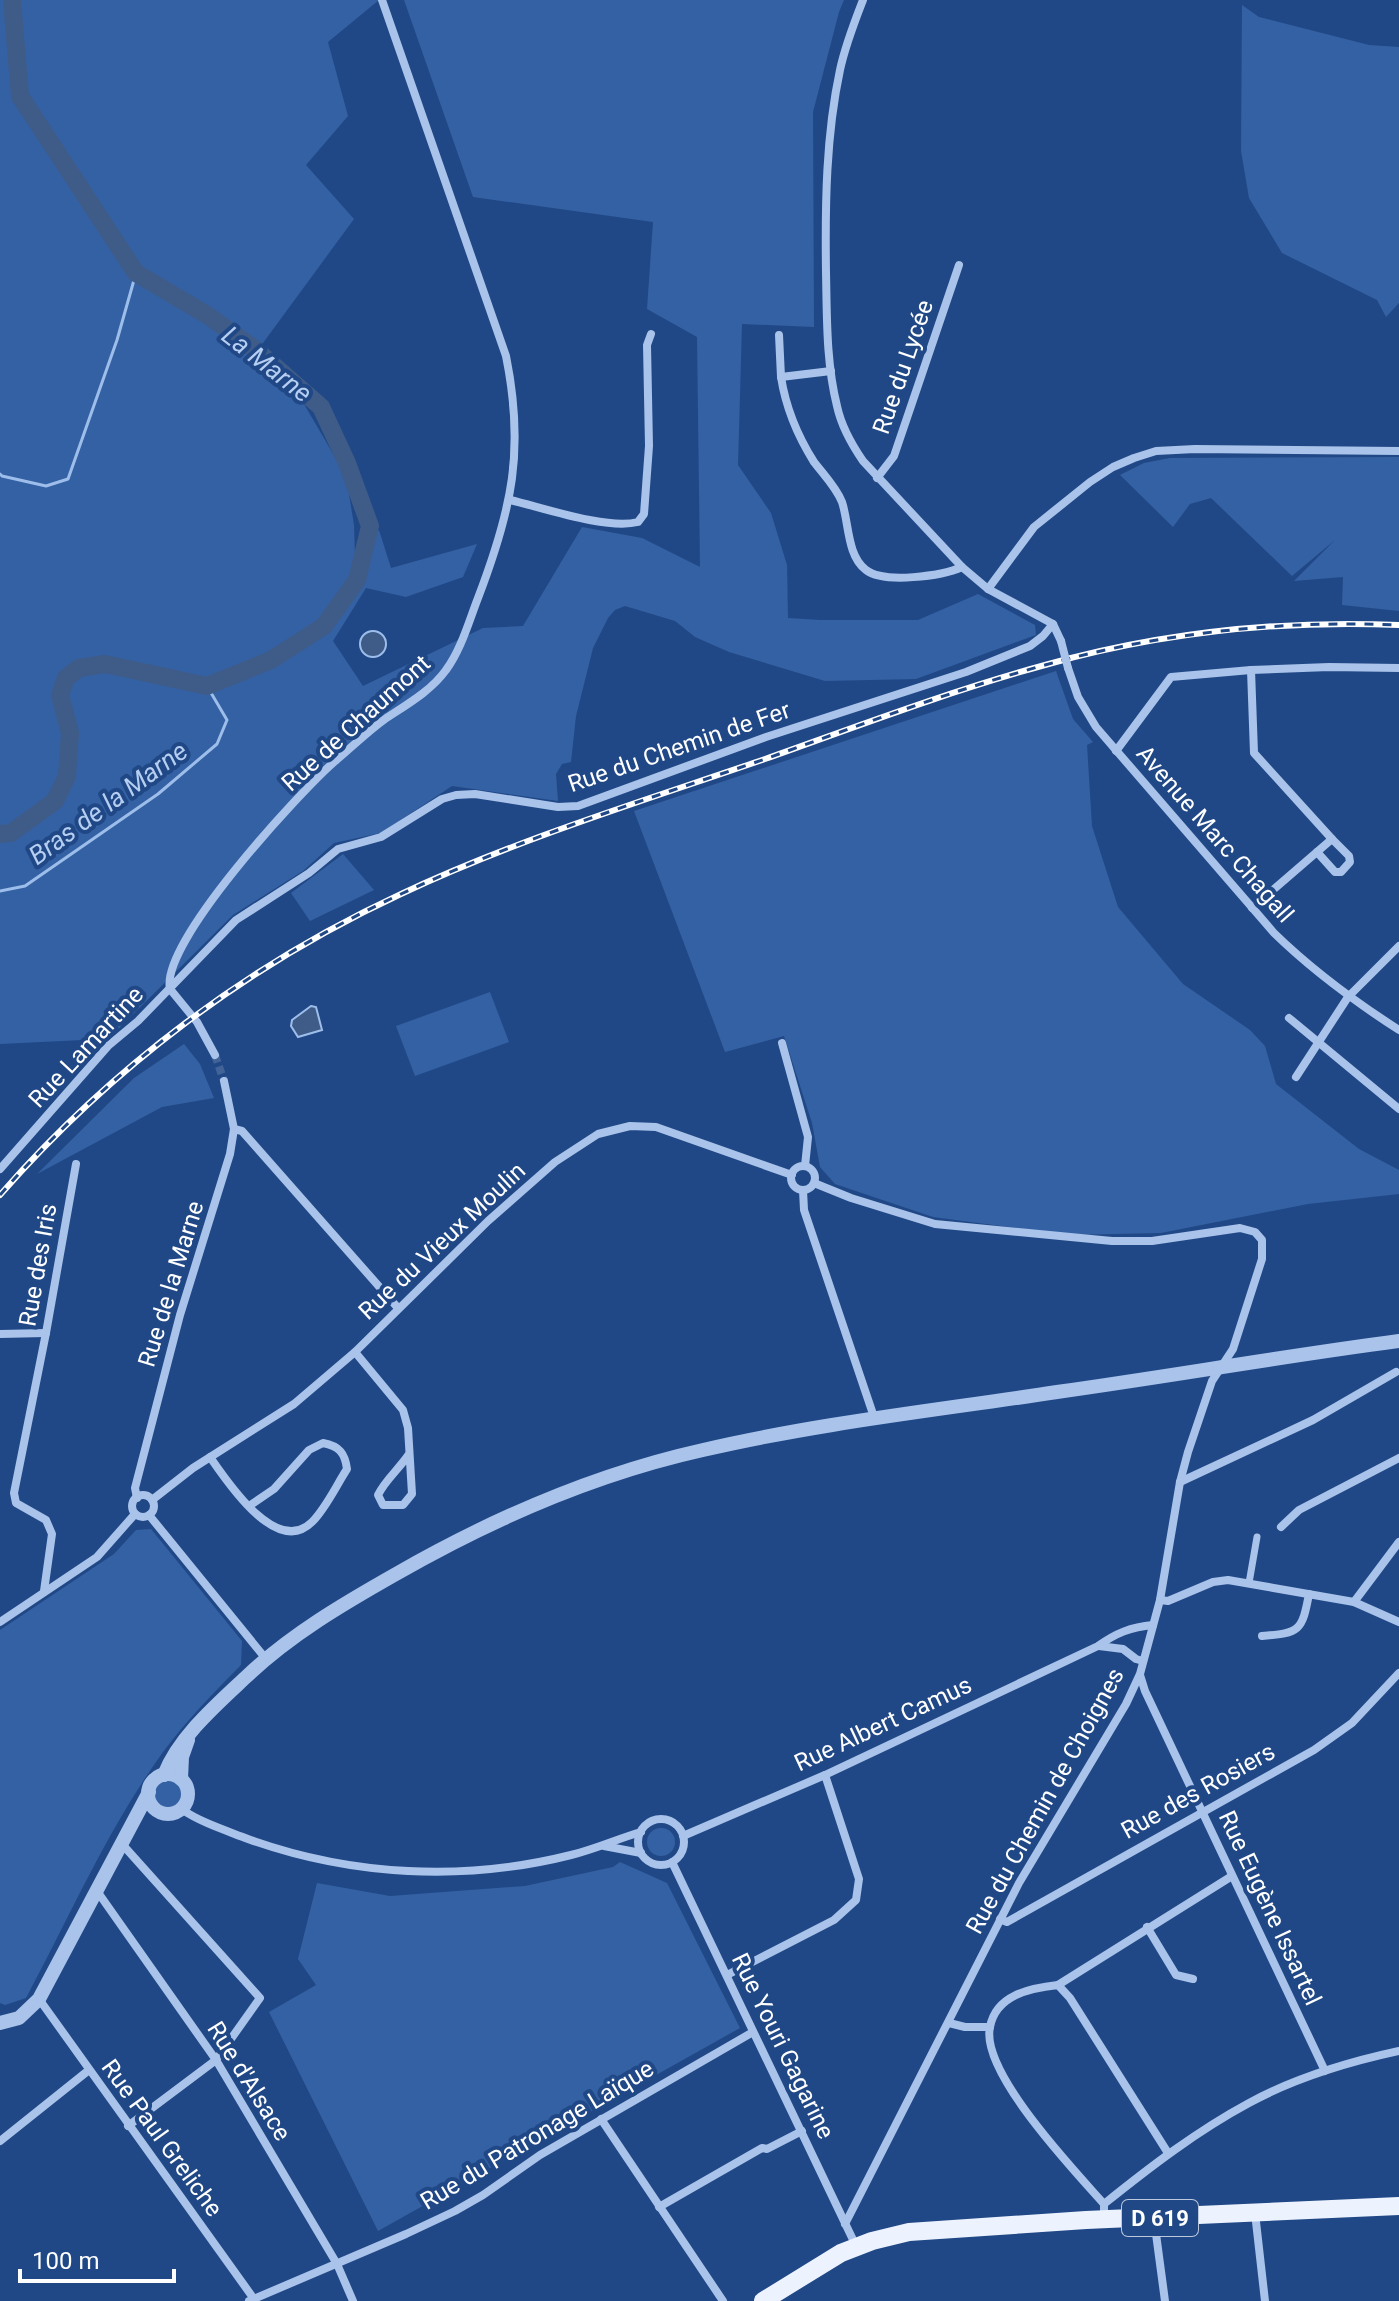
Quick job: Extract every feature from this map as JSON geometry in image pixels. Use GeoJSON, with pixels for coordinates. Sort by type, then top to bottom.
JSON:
{"type":"FeatureCollection","features":[{"type":"Feature","properties":{"kind":"main road","name":"D 619"},"geometry":{"type":"LineString","coordinates":[[763,2301],[841,2253],[909,2232],[1104,2212],[1154,2218],[1399,2206]]}},
{"type":"Feature","properties":{"kind":"street","name":"Rue de Chaumont"},"geometry":{"type":"LineString","coordinates":[[170,989],[169,976],[190,931],[235,870],[330,765],[416,698],[448,668],[484,581],[510,500],[516,427],[506,356],[382,0]]}},
{"type":"Feature","properties":{"kind":"street"},"geometry":{"type":"LineString","coordinates":[[863,0],[840,67],[833,109],[825,231],[827,332],[837,409],[853,447],[877,478],[962,567],[988,589],[1053,624]]}},
{"type":"Feature","properties":{"kind":"street","name":"Rue du Lycée"},"geometry":{"type":"LineString","coordinates":[[877,478],[894,456],[959,265]]}},
{"type":"Feature","properties":{"kind":"street"},"geometry":{"type":"LineString","coordinates":[[510,500],[600,521],[626,525],[638,522],[644,514],[649,446],[647,345],[651,334]]}},
{"type":"Feature","properties":{"kind":"street"},"geometry":{"type":"LineString","coordinates":[[779,335],[781,377],[791,420],[841,500],[855,554],[863,568],[873,574],[896,576],[936,575],[962,567]]}},
{"type":"Feature","properties":{"kind":"street"},"geometry":{"type":"LineString","coordinates":[[781,377],[831,371]]}},
{"type":"Feature","properties":{"kind":"street"},"geometry":{"type":"LineString","coordinates":[[988,589],[1034,527],[1090,482],[1134,458],[1156,451],[1195,449],[1399,451]]}},
{"type":"Feature","properties":{"kind":"street","name":"Rue du Chemin de Fer"},"geometry":{"type":"LineString","coordinates":[[170,989],[236,920],[309,873],[338,849],[381,837],[442,799],[466,793],[558,807],[578,806],[766,737],[966,672],[1030,646],[1053,624]]}},
{"type":"Feature","properties":{"kind":"street","name":"Avenue Marc Chagall"},"geometry":{"type":"LineString","coordinates":[[1053,624],[1083,708],[1116,751],[1252,908],[1304,962],[1348,997],[1399,1030]]}},
{"type":"Feature","properties":{"kind":"street"},"geometry":{"type":"LineString","coordinates":[[1116,751],[1171,677],[1251,670],[1399,668]]}},
{"type":"Feature","properties":{"kind":"street"},"geometry":{"type":"LineString","coordinates":[[1251,670],[1254,753],[1349,856],[1350,862],[1341,872],[1335,872],[1317,852]]}},
{"type":"Feature","properties":{"kind":"street"},"geometry":{"type":"LineString","coordinates":[[1252,908],[1332,839]]}},
{"type":"Feature","properties":{"kind":"street"},"geometry":{"type":"LineString","coordinates":[[1296,1077],[1348,997],[1399,946]]}},
{"type":"Feature","properties":{"kind":"street"},"geometry":{"type":"LineString","coordinates":[[170,989],[197,1022],[215,1055]]}},
{"type":"Feature","properties":{"kind":"street","name":"Rue Lamartine"},"geometry":{"type":"LineString","coordinates":[[0,1169],[90,1066],[170,989]]}},
{"type":"Feature","properties":{"kind":"street"},"geometry":{"type":"LineString","coordinates":[[1289,1018],[1399,1109]]}},
{"type":"Feature","properties":{"kind":"street"},"geometry":{"type":"LineString","coordinates":[[782,1043],[808,1137],[805,1166]]}},
{"type":"Feature","properties":{"kind":"street","name":"Rue de la Marne"},"geometry":{"type":"LineString","coordinates":[[137,1498],[135,1488],[180,1315],[223,1180],[234,1129],[224,1081]]}},
{"type":"Feature","properties":{"kind":"street","name":"Rue du Vieux Moulin"},"geometry":{"type":"LineString","coordinates":[[152,1500],[210,1457],[294,1404],[355,1352],[488,1221],[555,1162],[598,1134],[615,1128],[656,1127],[792,1175]]}},
{"type":"Feature","properties":{"kind":"street"},"geometry":{"type":"LineString","coordinates":[[234,1129],[242,1131],[398,1308]]}},
{"type":"Feature","properties":{"kind":"street","name":"Rue des Iris"},"geometry":{"type":"LineString","coordinates":[[44,1591],[52,1534],[46,1520],[16,1503],[14,1493],[76,1164]]}},
{"type":"Feature","properties":{"kind":"street"},"geometry":{"type":"LineString","coordinates":[[803,1190],[794,1185],[792,1175],[797,1168],[805,1166]]}},
{"type":"Feature","properties":{"kind":"street"},"geometry":{"type":"LineString","coordinates":[[803,1190],[814,1183],[813,1173],[805,1166]]}},
{"type":"Feature","properties":{"kind":"street","name":"Rue du Chemin de Choignes"},"geometry":{"type":"LineString","coordinates":[[814,1183],[935,1224],[1112,1241],[1152,1241],[1240,1228],[1255,1232],[1262,1240],[1262,1259],[1233,1349],[1212,1381],[1180,1482],[1160,1600],[1140,1674],[1126,1704],[1019,1883],[845,2224]]}},
{"type":"Feature","properties":{"kind":"street"},"geometry":{"type":"LineString","coordinates":[[803,1190],[808,1223],[875,1420]]}},
{"type":"Feature","properties":{"kind":"street"},"geometry":{"type":"LineString","coordinates":[[0,1334],[46,1333]]}},
{"type":"Feature","properties":{"kind":"street"},"geometry":{"type":"LineString","coordinates":[[164,1775],[173,1753],[223,1699],[302,1631],[479,1529],[608,1477],[701,1450],[875,1420],[1399,1341]]}},
{"type":"Feature","properties":{"kind":"street"},"geometry":{"type":"LineString","coordinates":[[355,1352],[403,1410],[408,1428],[412,1494],[403,1505],[383,1505],[378,1495],[382,1487],[409,1454]]}},
{"type":"Feature","properties":{"kind":"street"},"geometry":{"type":"LineString","coordinates":[[1180,1482],[1313,1420],[1396,1372]]}},
{"type":"Feature","properties":{"kind":"street"},"geometry":{"type":"LineString","coordinates":[[210,1457],[249,1506],[273,1528],[292,1532],[312,1522],[347,1469],[346,1457],[336,1446],[323,1443],[309,1450],[274,1489],[249,1506]]}},
{"type":"Feature","properties":{"kind":"street"},"geometry":{"type":"LineString","coordinates":[[1281,1527],[1299,1510],[1399,1458]]}},
{"type":"Feature","properties":{"kind":"street"},"geometry":{"type":"LineString","coordinates":[[143,1496],[152,1500],[154,1507],[149,1515],[140,1517],[135,1514],[132,1505],[137,1498],[143,1496]]}},
{"type":"Feature","properties":{"kind":"street"},"geometry":{"type":"LineString","coordinates":[[0,1622],[97,1557],[135,1514]]}},
{"type":"Feature","properties":{"kind":"street"},"geometry":{"type":"LineString","coordinates":[[149,1515],[266,1659]]}},
{"type":"Feature","properties":{"kind":"street"},"geometry":{"type":"LineString","coordinates":[[1249,1583],[1257,1537]]}},
{"type":"Feature","properties":{"kind":"street"},"geometry":{"type":"LineString","coordinates":[[1354,1602],[1399,1542]]}},
{"type":"Feature","properties":{"kind":"street"},"geometry":{"type":"LineString","coordinates":[[1160,1600],[1168,1601],[1213,1582],[1228,1580],[1354,1602],[1399,1622]]}},
{"type":"Feature","properties":{"kind":"street"},"geometry":{"type":"LineString","coordinates":[[1262,1636],[1289,1634],[1300,1628],[1309,1594]]}},
{"type":"Feature","properties":{"kind":"street","name":"Rue Albert Camus"},"geometry":{"type":"LineString","coordinates":[[683,1836],[825,1775],[1098,1646],[1121,1632],[1153,1625]]}},
{"type":"Feature","properties":{"kind":"street"},"geometry":{"type":"LineString","coordinates":[[1121,1632],[1123,1649]]}},
{"type":"Feature","properties":{"kind":"street"},"geometry":{"type":"LineString","coordinates":[[1098,1646],[1123,1649],[1143,1661]]}},
{"type":"Feature","properties":{"kind":"street","name":"Rue des Rosiers"},"geometry":{"type":"LineString","coordinates":[[1000,1919],[1007,1922],[1339,1733],[1399,1673]]}},
{"type":"Feature","properties":{"kind":"street","name":"Rue Eugène Issartel"},"geometry":{"type":"LineString","coordinates":[[1140,1674],[1145,1691],[1325,2071]]}},
{"type":"Feature","properties":{"kind":"street"},"geometry":{"type":"LineString","coordinates":[[149,1792],[150,1803],[158,1811],[170,1814],[181,1809],[188,1794],[181,1779],[182,1757],[190,1736]]}},
{"type":"Feature","properties":{"kind":"street"},"geometry":{"type":"LineString","coordinates":[[0,2023],[19,2018],[39,1999],[154,1781],[164,1775],[181,1779]]}},
{"type":"Feature","properties":{"kind":"street"},"geometry":{"type":"LineString","coordinates":[[727,1975],[834,1920],[856,1900],[859,1879],[825,1775]]}},
{"type":"Feature","properties":{"kind":"street"},"geometry":{"type":"LineString","coordinates":[[181,1809],[213,1826],[282,1851],[368,1869],[437,1872],[570,1856],[641,1832],[651,1822],[664,1820],[676,1825],[683,1836],[682,1851],[672,1862],[658,1865],[645,1859],[641,1853],[641,1832]]}},
{"type":"Feature","properties":{"kind":"street"},"geometry":{"type":"LineString","coordinates":[[133,1823],[158,1811]]}},
{"type":"Feature","properties":{"kind":"street"},"geometry":{"type":"LineString","coordinates":[[122,1844],[260,1998],[216,2060],[128,2126]]}},
{"type":"Feature","properties":{"kind":"street"},"geometry":{"type":"LineString","coordinates":[[603,1846],[641,1853]]}},
{"type":"Feature","properties":{"kind":"street","name":"Rue Youri Gagarine"},"geometry":{"type":"LineString","coordinates":[[672,1862],[857,2247]]}},
{"type":"Feature","properties":{"kind":"street"},"geometry":{"type":"LineString","coordinates":[[1232,1876],[1058,1985],[1024,1991],[1006,2001],[998,2009],[990,2027],[990,2043],[1000,2069],[1026,2112],[1104,2212],[1168,2153],[1250,2102],[1325,2071],[1399,2051]]}},
{"type":"Feature","properties":{"kind":"street","name":"Rue d'Alsace"},"geometry":{"type":"LineString","coordinates":[[97,1891],[216,2060],[337,2264],[353,2301]]}},
{"type":"Feature","properties":{"kind":"street"},"geometry":{"type":"LineString","coordinates":[[1147,1927],[1176,1975],[1193,1979]]}},
{"type":"Feature","properties":{"kind":"street"},"geometry":{"type":"LineString","coordinates":[[1058,1985],[1070,1998],[1168,2153]]}},
{"type":"Feature","properties":{"kind":"street"},"geometry":{"type":"LineString","coordinates":[[0,2015],[39,1999]]}},
{"type":"Feature","properties":{"kind":"street","name":"Rue Paul Greliche"},"geometry":{"type":"LineString","coordinates":[[39,1999],[251,2300]]}},
{"type":"Feature","properties":{"kind":"street"},"geometry":{"type":"LineString","coordinates":[[949,2023],[980,2029],[990,2027]]}},
{"type":"Feature","properties":{"kind":"street","name":"Rue du Patronage Laïque"},"geometry":{"type":"LineString","coordinates":[[251,2300],[455,2211],[601,2119],[753,2032]]}},
{"type":"Feature","properties":{"kind":"street"},"geometry":{"type":"LineString","coordinates":[[0,2141],[89,2070]]}},
{"type":"Feature","properties":{"kind":"street"},"geometry":{"type":"LineString","coordinates":[[601,2119],[723,2301]]}},
{"type":"Feature","properties":{"kind":"street"},"geometry":{"type":"LineString","coordinates":[[659,2207],[762,2148],[767,2149],[802,2131]]}},
{"type":"Feature","properties":{"kind":"street"},"geometry":{"type":"LineString","coordinates":[[1255,2213],[1265,2301]]}},
{"type":"Feature","properties":{"kind":"street"},"geometry":{"type":"LineString","coordinates":[[1154,2218],[1165,2301]]}},
{"type":"Feature","properties":{"kind":"shaded area"},"geometry":{"type":"Polygon","coordinates":[[[0,0],[379,0],[328,42],[348,116],[306,165],[354,219],[249,362],[304,404],[346,476],[354,525],[355,555],[379,530],[391,568],[477,544],[463,577],[406,597],[366,588],[333,641],[363,686],[483,628],[523,626],[582,527],[642,538],[700,567],[697,337],[647,309],[653,222],[473,197],[404,0],[844,0],[813,112],[814,327],[742,324],[738,465],[771,513],[787,565],[788,618],[918,620],[978,594],[1035,625],[1036,635],[916,679],[825,681],[729,652],[695,637],[675,621],[625,606],[615,610],[608,618],[593,648],[576,716],[571,762],[562,764],[556,774],[558,801],[452,786],[381,833],[334,843],[303,871],[233,915],[93,1054],[83,1040],[0,1044],[0,0]]]}},
{"type":"Feature","properties":{"kind":"shaded area"},"geometry":{"type":"Polygon","coordinates":[[[1242,5],[1259,17],[1369,45],[1399,47],[1399,303],[1386,317],[1377,300],[1282,253],[1249,198],[1241,151],[1242,5]]]}},
{"type":"Feature","properties":{"kind":"shaded area"},"geometry":{"type":"Polygon","coordinates":[[[1399,457],[1399,611],[1342,605],[1343,577],[1294,581],[1335,540],[1292,576],[1211,498],[1190,504],[1173,527],[1120,475],[1144,463],[1170,458],[1399,457]]]}},
{"type":"Feature","properties":{"kind":"shaded area"},"geometry":{"type":"Polygon","coordinates":[[[373,631],[382,635],[386,644],[382,653],[373,657],[364,653],[360,644],[364,635],[373,631]]]}},
{"type":"Feature","properties":{"kind":"shaded area"},"geometry":{"type":"Polygon","coordinates":[[[1056,671],[1073,719],[1093,742],[1087,745],[1092,826],[1118,907],[1183,984],[1250,1030],[1265,1046],[1276,1084],[1359,1149],[1399,1170],[1399,1194],[1308,1204],[1161,1233],[1068,1235],[933,1217],[835,1184],[820,1167],[812,1123],[784,1036],[725,1052],[634,811],[1056,671]]]}},
{"type":"Feature","properties":{"kind":"shaded area"},"geometry":{"type":"Polygon","coordinates":[[[343,854],[374,890],[310,921],[291,893],[343,854]]]}},
{"type":"Feature","properties":{"kind":"shaded area"},"geometry":{"type":"Polygon","coordinates":[[[490,992],[509,1042],[415,1076],[396,1026],[490,992]]]}},
{"type":"Feature","properties":{"kind":"shaded area"},"geometry":{"type":"Polygon","coordinates":[[[311,1006],[316,1007],[322,1030],[298,1037],[291,1026],[292,1020],[311,1006]]]}},
{"type":"Feature","properties":{"kind":"shaded area"},"geometry":{"type":"Polygon","coordinates":[[[184,1044],[200,1064],[214,1098],[162,1107],[37,1174],[134,1078],[184,1044]]]}},
{"type":"Feature","properties":{"kind":"shaded area"},"geometry":{"type":"Polygon","coordinates":[[[151,1529],[242,1641],[241,1665],[200,1707],[163,1752],[107,1842],[26,1998],[5,2005],[0,2003],[0,1630],[114,1554],[136,1530],[151,1529]]]}},
{"type":"Feature","properties":{"kind":"shaded area"},"geometry":{"type":"Polygon","coordinates":[[[168,1780],[178,1784],[182,1794],[178,1804],[168,1808],[158,1804],[154,1794],[158,1784],[168,1780]]]}},
{"type":"Feature","properties":{"kind":"shaded area"},"geometry":{"type":"Polygon","coordinates":[[[661,1828],[671,1832],[675,1842],[671,1852],[661,1856],[651,1852],[647,1842],[651,1832],[661,1828]]]}},
{"type":"Feature","properties":{"kind":"shaded area"},"geometry":{"type":"Polygon","coordinates":[[[620,1862],[667,1883],[740,2028],[378,2231],[269,2012],[316,1985],[298,1959],[317,1883],[390,1896],[525,1886],[613,1867],[620,1862]]]}},
{"type":"Feature","properties":{"kind":"waterway","name":"La Marne"},"geometry":{"type":"LineString","coordinates":[[0,834],[11,833],[55,801],[67,776],[70,733],[60,695],[66,678],[79,668],[105,664],[207,686],[271,660],[324,626],[357,580],[370,526],[347,463],[321,407],[256,350],[207,315],[136,273],[20,96],[12,0]]}},
{"type":"Feature","properties":{"kind":"waterway","name":"La Marne"},"geometry":{"type":"LineString","coordinates":[[0,474],[46,486],[68,479],[117,340],[136,273]]}},
{"type":"Feature","properties":{"kind":"waterway","name":"Bras de la Marne"},"geometry":{"type":"LineString","coordinates":[[0,891],[25,886],[158,794],[217,744],[227,720],[207,686]]}},
{"type":"Feature","properties":{"kind":"tunnel"},"geometry":{"type":"LineString","coordinates":[[215,1055],[224,1081]]}},
{"type":"Feature","properties":{"kind":"railway"},"geometry":{"type":"LineString","coordinates":[[0,1195],[88,1104],[135,1063],[236,987],[344,922],[445,874],[581,822],[939,697],[1088,654],[1220,631],[1310,625],[1399,625]]}}]}
